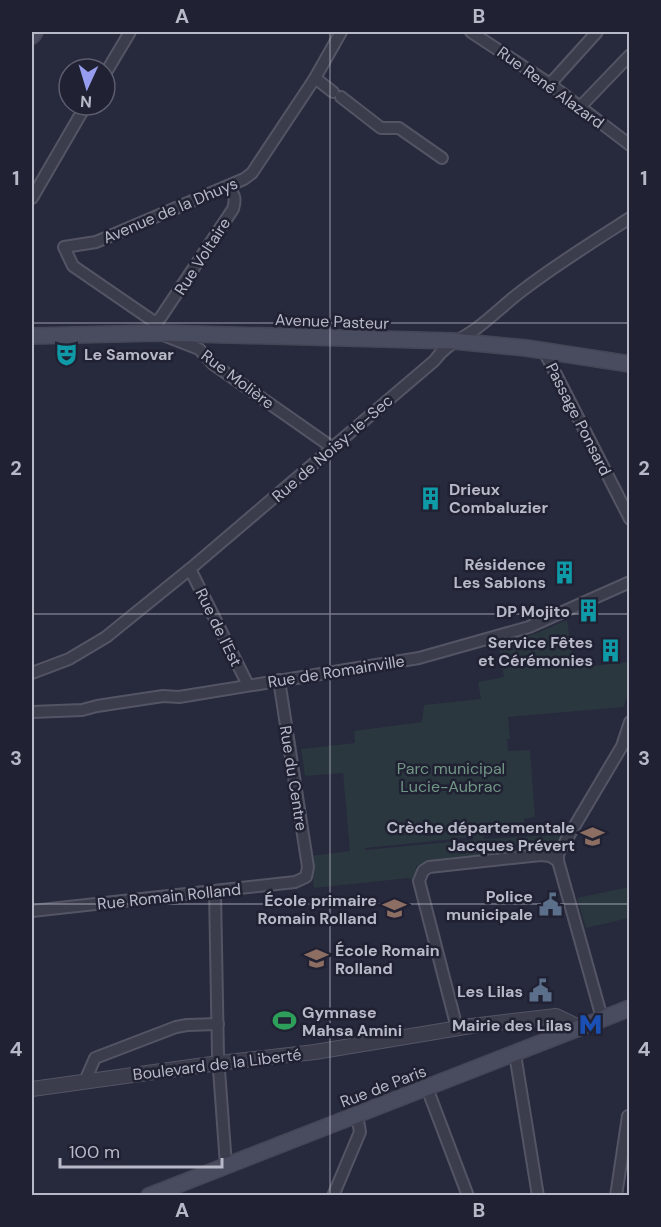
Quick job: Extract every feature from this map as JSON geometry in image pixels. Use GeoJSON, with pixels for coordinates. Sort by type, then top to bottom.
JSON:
{"type":"FeatureCollection","features":[{"type":"Feature","properties":{"kind":"main road"},"geometry":{"type":"LineString","coordinates":[[32,36],[35,32]]}},
{"type":"Feature","properties":{"kind":"main road","name":"Avenue Pasteur"},"geometry":{"type":"LineString","coordinates":[[32,336],[157,328],[453,341],[544,351],[630,364]]}},
{"type":"Feature","properties":{"kind":"main road","name":"Rue de Paris"},"geometry":{"type":"LineString","coordinates":[[149,1196],[630,1008]]}},
{"type":"Feature","properties":{"kind":"street"},"geometry":{"type":"LineString","coordinates":[[115,57],[130,32]]}},
{"type":"Feature","properties":{"kind":"street","name":"Avenue de la Dhuys"},"geometry":{"type":"LineString","coordinates":[[64,247],[96,242],[228,187],[252,173],[315,78],[341,32]]}},
{"type":"Feature","properties":{"kind":"street","name":"Rue René Alazard"},"geometry":{"type":"LineString","coordinates":[[471,32],[581,106],[630,146]]}},
{"type":"Feature","properties":{"kind":"street"},"geometry":{"type":"LineString","coordinates":[[550,84],[597,32]]}},
{"type":"Feature","properties":{"kind":"street"},"geometry":{"type":"LineString","coordinates":[[581,106],[630,55]]}},
{"type":"Feature","properties":{"kind":"street"},"geometry":{"type":"LineString","coordinates":[[315,78],[381,128],[399,128],[442,158]]}},
{"type":"Feature","properties":{"kind":"street"},"geometry":{"type":"LineString","coordinates":[[32,198],[79,117]]}},
{"type":"Feature","properties":{"kind":"street","name":"Rue Voltaire"},"geometry":{"type":"LineString","coordinates":[[157,328],[161,317],[233,209],[236,201],[228,187]]}},
{"type":"Feature","properties":{"kind":"street","name":"Rue de Noisy-le-Sec"},"geometry":{"type":"LineString","coordinates":[[32,673],[69,659],[106,637],[333,448],[434,361],[440,352],[453,341],[474,330],[562,262],[630,218]]}},
{"type":"Feature","properties":{"kind":"street","name":"Rue Molière"},"geometry":{"type":"LineString","coordinates":[[64,247],[73,266],[157,328],[199,349],[213,364],[333,448]]}},
{"type":"Feature","properties":{"kind":"street","name":"Passage Ponsard"},"geometry":{"type":"LineString","coordinates":[[544,351],[630,519]]}},
{"type":"Feature","properties":{"kind":"street","name":"Rue de l'Est"},"geometry":{"type":"LineString","coordinates":[[190,569],[248,685]]}},
{"type":"Feature","properties":{"kind":"street","name":"Rue de Romainville"},"geometry":{"type":"LineString","coordinates":[[32,712],[82,710],[163,696],[204,694],[410,660],[529,627],[630,582]]}},
{"type":"Feature","properties":{"kind":"street","name":"Rue du Centre"},"geometry":{"type":"LineString","coordinates":[[279,680],[308,867],[306,877]]}},
{"type":"Feature","properties":{"kind":"street"},"geometry":{"type":"LineString","coordinates":[[602,1018],[558,858],[622,746],[630,722]]}},
{"type":"Feature","properties":{"kind":"street"},"geometry":{"type":"LineString","coordinates":[[457,1028],[419,881],[423,871],[429,867],[541,855],[558,858]]}},
{"type":"Feature","properties":{"kind":"street","name":"Rue Romain Rolland"},"geometry":{"type":"LineString","coordinates":[[32,911],[295,882],[306,877]]}},
{"type":"Feature","properties":{"kind":"street"},"geometry":{"type":"LineString","coordinates":[[215,891],[219,1063],[226,1165]]}},
{"type":"Feature","properties":{"kind":"street","name":"Boulevard de la Liberté"},"geometry":{"type":"LineString","coordinates":[[32,1089],[315,1052],[457,1028],[556,1016],[579,1028]]}},
{"type":"Feature","properties":{"kind":"street"},"geometry":{"type":"LineString","coordinates":[[85,1082],[94,1058],[176,1027],[187,1024],[218,1024]]}},
{"type":"Feature","properties":{"kind":"street"},"geometry":{"type":"LineString","coordinates":[[515,1054],[538,1196]]}},
{"type":"Feature","properties":{"kind":"street"},"geometry":{"type":"LineString","coordinates":[[427,1088],[468,1196]]}},
{"type":"Feature","properties":{"kind":"street"},"geometry":{"type":"LineString","coordinates":[[333,1196],[360,1132],[357,1115]]}},
{"type":"Feature","properties":{"kind":"street"},"geometry":{"type":"LineString","coordinates":[[616,1196],[628,1116],[630,1116]]}},
{"type":"Feature","properties":{"kind":"green space","name":"Parc municipal Lucie-Aubrac"},"geometry":{"type":"Polygon","coordinates":[[[567,620],[574,668],[629,662],[629,698],[626,698],[624,707],[508,717],[510,739],[507,739],[508,751],[530,750],[535,817],[524,819],[525,831],[483,836],[485,839],[565,834],[555,852],[416,866],[414,881],[409,878],[314,888],[310,856],[350,851],[343,773],[305,776],[301,749],[355,743],[354,731],[422,722],[424,705],[481,699],[478,682],[504,677],[498,645],[537,633],[567,620]],[[474,837],[365,848],[365,850],[472,840],[474,837]]]}},
{"type":"Feature","properties":{"kind":"green space"},"geometry":{"type":"Polygon","coordinates":[[[629,887],[629,918],[586,928],[577,898],[629,887]]]}},
{"type":"Feature","properties":{"kind":"place","name":"Le Samovar"},"geometry":{"type":"Point","coordinates":[66,354]}},
{"type":"Feature","properties":{"kind":"place","name":"Drieux Combaluzier"},"geometry":{"type":"Point","coordinates":[431,498]}},
{"type":"Feature","properties":{"kind":"place","name":"Résidence Les Sablons"},"geometry":{"type":"Point","coordinates":[564,573]}},
{"type":"Feature","properties":{"kind":"place","name":"DP Mojito"},"geometry":{"type":"Point","coordinates":[588,611]}},
{"type":"Feature","properties":{"kind":"place","name":"Service Fêtes et Cérémonies"},"geometry":{"type":"Point","coordinates":[611,651]}},
{"type":"Feature","properties":{"kind":"place","name":"Crèche départementale Jacques Prévert"},"geometry":{"type":"Point","coordinates":[593,836]}},
{"type":"Feature","properties":{"kind":"place","name":"Police municipale"},"geometry":{"type":"Point","coordinates":[551,905]}},
{"type":"Feature","properties":{"kind":"place","name":"École primaire Romain Rolland"},"geometry":{"type":"Point","coordinates":[395,909]}},
{"type":"Feature","properties":{"kind":"place","name":"École Romain Rolland"},"geometry":{"type":"Point","coordinates":[317,959]}},
{"type":"Feature","properties":{"kind":"place","name":"Les Lilas"},"geometry":{"type":"Point","coordinates":[541,991]}},
{"type":"Feature","properties":{"kind":"place","name":"Gymnase Mahsa Amini"},"geometry":{"type":"Point","coordinates":[284,1021]}},
{"type":"Feature","properties":{"kind":"place","name":"Mairie des Lilas"},"geometry":{"type":"Point","coordinates":[590,1025]}}]}
